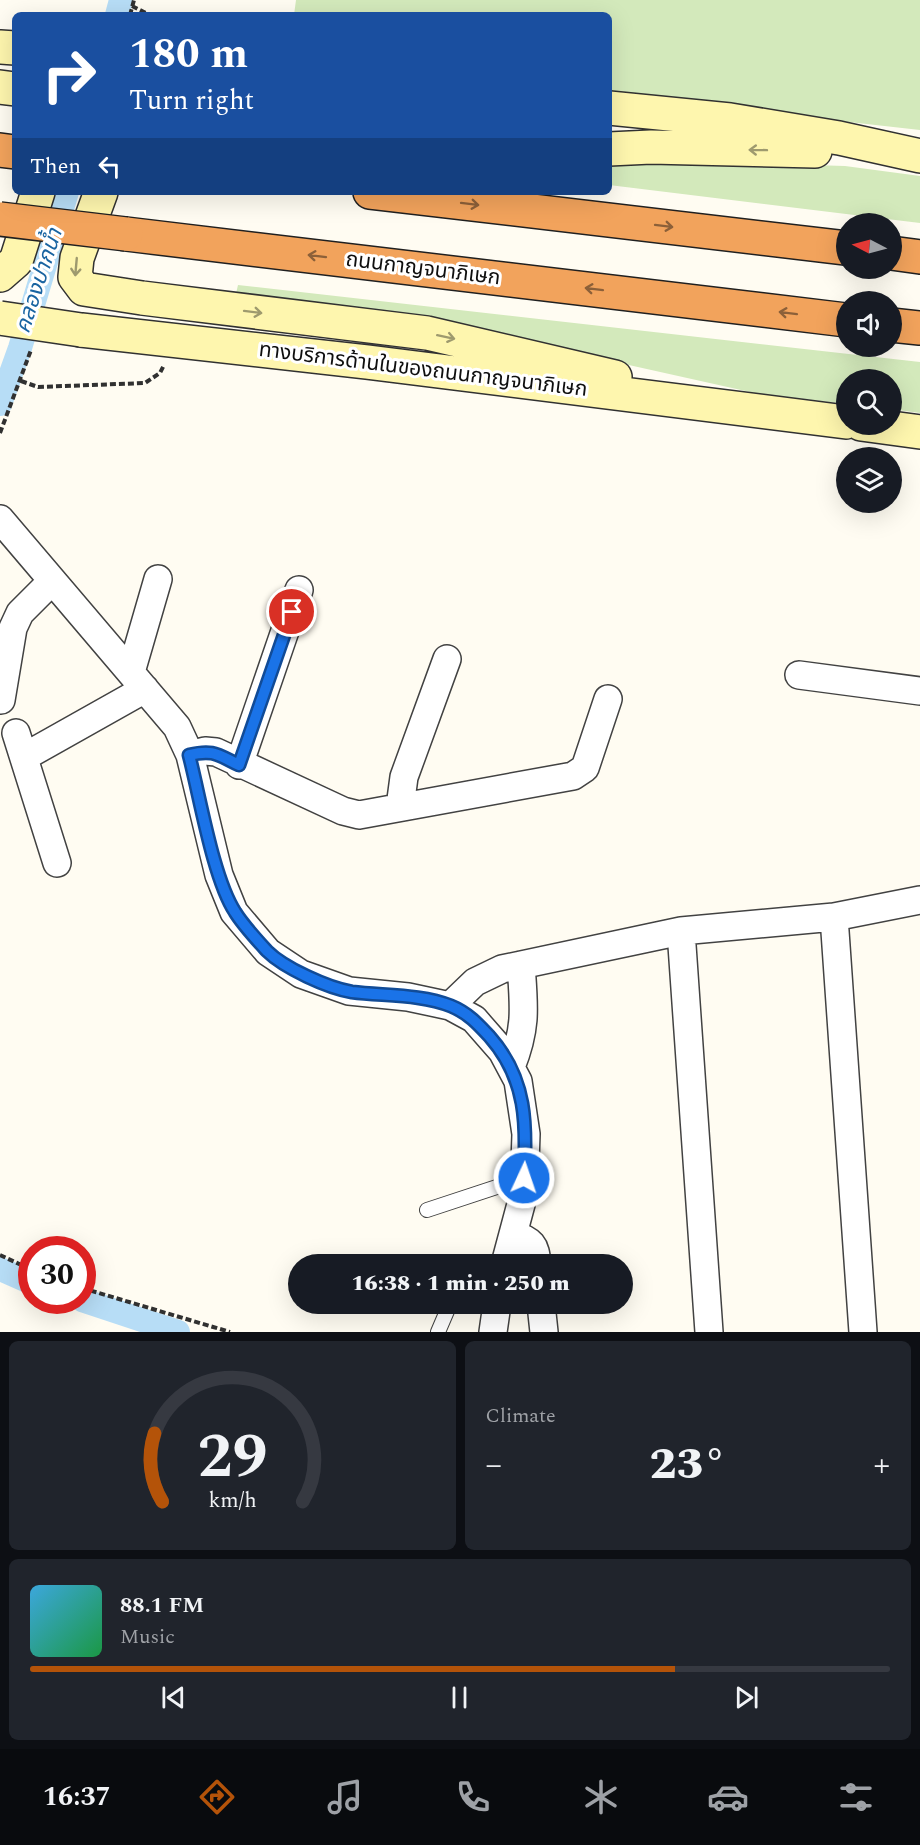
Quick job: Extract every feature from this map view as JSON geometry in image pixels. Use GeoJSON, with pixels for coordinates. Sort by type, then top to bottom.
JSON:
{"type":"FeatureCollection","features":[{"type":"Feature","properties":{"kind":"highway"},"geometry":{"type":"LineString","coordinates":[[396,195],[836,247]]}},
{"type":"Feature","properties":{"kind":"highway","name":"ถนนกาญจนาภิเษก"},"geometry":{"type":"LineString","coordinates":[[0,219],[836,319]]}},
{"type":"Feature","properties":{"kind":"highway"},"geometry":{"type":"LineString","coordinates":[[902,254],[920,256]]}},
{"type":"Feature","properties":{"kind":"highway"},"geometry":{"type":"LineString","coordinates":[[902,326],[920,328]]}},
{"type":"Feature","properties":{"kind":"main road"},"geometry":{"type":"LineString","coordinates":[[612,108],[730,120],[839,138],[910,155]]}},
{"type":"Feature","properties":{"kind":"main road"},"geometry":{"type":"LineString","coordinates":[[612,149],[651,147],[910,155]]}},
{"type":"Feature","properties":{"kind":"main road"},"geometry":{"type":"LineString","coordinates":[[0,275],[16,261],[37,195]]}},
{"type":"Feature","properties":{"kind":"main road"},"geometry":{"type":"LineString","coordinates":[[99,195],[77,258],[75,277],[84,289],[427,333],[531,355],[734,407]]}},
{"type":"Feature","properties":{"kind":"main road","name":"ทางบริการด้านในของถนนกาญจนาภิเษก"},"geometry":{"type":"LineString","coordinates":[[0,318],[81,330],[836,421]]}},
{"type":"Feature","properties":{"kind":"main road"},"geometry":{"type":"LineString","coordinates":[[902,430],[920,432]]}},
{"type":"Feature","properties":{"kind":"street"},"geometry":{"type":"LineString","coordinates":[[0,519],[177,727],[189,755],[219,875],[234,912],[268,952],[301,974],[350,992],[408,997],[450,1006],[474,1019],[502,1051],[518,1081],[526,1134],[524,1193],[507,1254]]}},
{"type":"Feature","properties":{"kind":"street"},"geometry":{"type":"LineString","coordinates":[[138,681],[158,579]]}},
{"type":"Feature","properties":{"kind":"street"},"geometry":{"type":"LineString","coordinates":[[1,700],[14,628],[20,614],[52,581]]}},
{"type":"Feature","properties":{"kind":"street"},"geometry":{"type":"LineString","coordinates":[[239,765],[299,590]]}},
{"type":"Feature","properties":{"kind":"street"},"geometry":{"type":"LineString","coordinates":[[400,807],[404,777],[447,659]]}},
{"type":"Feature","properties":{"kind":"street"},"geometry":{"type":"LineString","coordinates":[[799,675],[920,691]]}},
{"type":"Feature","properties":{"kind":"street"},"geometry":{"type":"LineString","coordinates":[[57,863],[20,745],[138,681]]}},
{"type":"Feature","properties":{"kind":"street"},"geometry":{"type":"LineString","coordinates":[[189,755],[205,751],[216,752],[239,765],[343,811],[359,815],[573,776],[585,768],[608,699]]}},
{"type":"Feature","properties":{"kind":"street"},"geometry":{"type":"LineString","coordinates":[[450,1006],[475,982],[502,969],[681,931],[834,917],[920,900]]}},
{"type":"Feature","properties":{"kind":"street"},"geometry":{"type":"LineString","coordinates":[[834,917],[863,1332]]}},
{"type":"Feature","properties":{"kind":"street"},"geometry":{"type":"LineString","coordinates":[[681,931],[709,1332]]}},
{"type":"Feature","properties":{"kind":"street"},"geometry":{"type":"LineString","coordinates":[[511,1067],[521,1041],[525,1018],[521,965]]}},
{"type":"Feature","properties":{"kind":"street"},"geometry":{"type":"LineString","coordinates":[[513,1234],[530,1242],[536,1249],[536,1254]]}},
{"type":"Feature","properties":{"kind":"street"},"geometry":{"type":"LineString","coordinates":[[493,1332],[496,1314]]}},
{"type":"Feature","properties":{"kind":"street"},"geometry":{"type":"LineString","coordinates":[[542,1314],[544,1332]]}},
{"type":"Feature","properties":{"kind":"lane"},"geometry":{"type":"LineString","coordinates":[[427,1210],[524,1178]]}},
{"type":"Feature","properties":{"kind":"lane"},"geometry":{"type":"LineString","coordinates":[[438,1332],[446,1314]]}},
{"type":"Feature","properties":{"kind":"path"},"geometry":{"type":"LineString","coordinates":[[131,12],[134,0]]}},
{"type":"Feature","properties":{"kind":"path"},"geometry":{"type":"LineString","coordinates":[[132,6],[144,12]]}},
{"type":"Feature","properties":{"kind":"path"},"geometry":{"type":"LineString","coordinates":[[21,381],[38,387],[145,384],[160,373],[175,340]]}},
{"type":"Feature","properties":{"kind":"path"},"geometry":{"type":"LineString","coordinates":[[0,1255],[18,1263]]}},
{"type":"Feature","properties":{"kind":"path"},"geometry":{"type":"LineString","coordinates":[[96,1291],[230,1332]]}},
{"type":"Feature","properties":{"kind":"green space"},"geometry":{"type":"Polygon","coordinates":[[[296,0],[920,0],[920,130],[612,95],[612,12],[294,12],[296,0]]]}},
{"type":"Feature","properties":{"kind":"green space"},"geometry":{"type":"Polygon","coordinates":[[[612,159],[845,166],[920,176],[920,223],[902,221],[902,213],[838,213],[612,185],[612,159]]]}},
{"type":"Feature","properties":{"kind":"green space"},"geometry":{"type":"Polygon","coordinates":[[[238,285],[836,353],[836,357],[876,357],[920,362],[920,413],[902,411],[902,369],[836,369],[836,403],[759,394],[566,351],[234,302],[238,285]]]}},
{"type":"Feature","properties":{"kind":"waterway","name":"คลองปากน้ำ"},"geometry":{"type":"LineString","coordinates":[[118,12],[121,0]]}},
{"type":"Feature","properties":{"kind":"waterway","name":"คลองปากน้ำ"},"geometry":{"type":"LineString","coordinates":[[0,404],[20,348],[66,195]]}},
{"type":"Feature","properties":{"kind":"waterway"},"geometry":{"type":"LineString","coordinates":[[0,1269],[18,1277]]}},
{"type":"Feature","properties":{"kind":"waterway"},"geometry":{"type":"LineString","coordinates":[[96,1305],[178,1332]]}},
{"type":"Feature","properties":{"kind":"route"},"geometry":{"type":"LineString","coordinates":[[292,612],[239,765],[216,752],[205,751],[189,755],[219,875],[234,912],[268,952],[301,974],[350,992],[408,997],[450,1006],[474,1019],[502,1051],[518,1081],[526,1134],[524,1178]]}}]}
